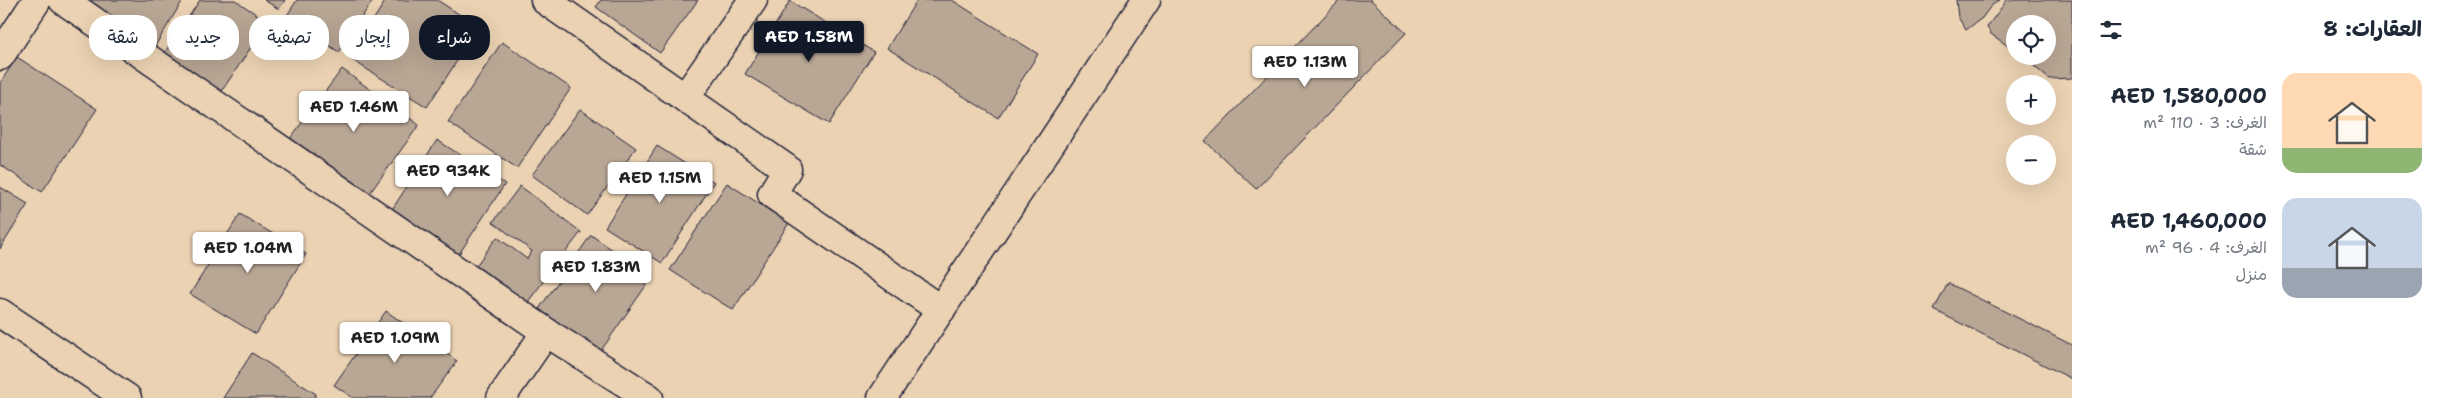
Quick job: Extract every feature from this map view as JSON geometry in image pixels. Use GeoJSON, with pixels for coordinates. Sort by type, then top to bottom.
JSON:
{"type":"FeatureCollection","features":[{"type":"Feature","properties":{"kind":"street"},"geometry":{"type":"LineString","coordinates":[[0,56],[37,0]]}},
{"type":"Feature","properties":{"kind":"street"},"geometry":{"type":"LineString","coordinates":[[63,0],[546,332],[649,398]]}},
{"type":"Feature","properties":{"kind":"street"},"geometry":{"type":"LineString","coordinates":[[545,0],[787,169],[772,194],[940,310]]}},
{"type":"Feature","properties":{"kind":"street"},"geometry":{"type":"LineString","coordinates":[[685,98],[753,0]]}},
{"type":"Feature","properties":{"kind":"street"},"geometry":{"type":"LineString","coordinates":[[882,398],[1146,0]]}},
{"type":"Feature","properties":{"kind":"street"},"geometry":{"type":"LineString","coordinates":[[0,313],[127,398]]}},
{"type":"Feature","properties":{"kind":"street"},"geometry":{"type":"LineString","coordinates":[[501,398],[546,332]]}},
{"type":"Feature","properties":{"kind":"building"},"geometry":{"type":"Polygon","coordinates":[[[91,0],[183,0],[174,15],[167,15],[167,26],[157,43],[157,15],[93,15],[85,10],[91,0]]]}},
{"type":"Feature","properties":{"kind":"building"},"geometry":{"type":"Polygon","coordinates":[[[200,0],[235,0],[258,15],[249,15],[249,50],[217,98],[159,61],[167,49],[167,60],[239,60],[239,15],[190,15],[200,0]]]}},
{"type":"Feature","properties":{"kind":"building"},"geometry":{"type":"Polygon","coordinates":[[[264,0],[285,0],[279,9],[264,0]]]}},
{"type":"Feature","properties":{"kind":"building"},"geometry":{"type":"Polygon","coordinates":[[[297,0],[373,0],[363,15],[339,15],[339,52],[329,45],[329,15],[287,15],[297,0]]]}},
{"type":"Feature","properties":{"kind":"building"},"geometry":{"type":"Polygon","coordinates":[[[386,0],[437,0],[460,15],[419,15],[419,60],[458,60],[427,107],[352,60],[409,60],[409,15],[376,15],[386,0]]]}},
{"type":"Feature","properties":{"kind":"building"},"geometry":{"type":"Polygon","coordinates":[[[601,0],[698,0],[660,53],[596,7],[601,0]]]}},
{"type":"Feature","properties":{"kind":"building"},"geometry":{"type":"Polygon","coordinates":[[[917,0],[952,0],[1038,54],[998,118],[887,48],[917,0]]]}},
{"type":"Feature","properties":{"kind":"building"},"geometry":{"type":"Polygon","coordinates":[[[1340,0],[1371,0],[1406,33],[1256,189],[1205,141],[1340,0]]]}},
{"type":"Feature","properties":{"kind":"building"},"geometry":{"type":"Polygon","coordinates":[[[1956,0],[2000,0],[1991,6],[1982,18],[1966,30],[1958,17],[1956,0]]]}},
{"type":"Feature","properties":{"kind":"building"},"geometry":{"type":"Polygon","coordinates":[[[2007,0],[2072,0],[2072,78],[2056,79],[2056,75],[2044,75],[2033,65],[2056,65],[2056,15],[2006,15],[2006,45],[1991,34],[1987,27],[2007,0]]]}},
{"type":"Feature","properties":{"kind":"building"},"geometry":{"type":"Polygon","coordinates":[[[790,1],[874,52],[829,124],[745,74],[790,1]]]}},
{"type":"Feature","properties":{"kind":"building"},"geometry":{"type":"Polygon","coordinates":[[[502,42],[571,88],[517,168],[448,122],[502,42]]]}},
{"type":"Feature","properties":{"kind":"building"},"geometry":{"type":"Polygon","coordinates":[[[17,57],[97,109],[42,192],[0,165],[0,83],[17,57]]]}},
{"type":"Feature","properties":{"kind":"building"},"geometry":{"type":"Polygon","coordinates":[[[342,69],[419,125],[367,197],[289,140],[342,69]]]}},
{"type":"Feature","properties":{"kind":"building"},"geometry":{"type":"Polygon","coordinates":[[[580,109],[636,148],[587,215],[532,175],[580,109]]]}},
{"type":"Feature","properties":{"kind":"building"},"geometry":{"type":"Polygon","coordinates":[[[437,140],[505,184],[459,254],[391,211],[437,140]]]}},
{"type":"Feature","properties":{"kind":"building"},"geometry":{"type":"Polygon","coordinates":[[[657,146],[714,182],[662,263],[605,227],[657,146]]]}},
{"type":"Feature","properties":{"kind":"building"},"geometry":{"type":"Polygon","coordinates":[[[727,183],[789,223],[733,310],[670,270],[727,183]]]}},
{"type":"Feature","properties":{"kind":"building"},"geometry":{"type":"Polygon","coordinates":[[[520,186],[581,232],[527,303],[475,267],[497,237],[527,259],[532,251],[493,222],[520,186]]]}},
{"type":"Feature","properties":{"kind":"building"},"geometry":{"type":"Polygon","coordinates":[[[0,187],[28,204],[0,249],[0,187]]]}},
{"type":"Feature","properties":{"kind":"building"},"geometry":{"type":"Polygon","coordinates":[[[240,214],[306,254],[256,334],[190,294],[240,214]]]}},
{"type":"Feature","properties":{"kind":"building"},"geometry":{"type":"Polygon","coordinates":[[[591,235],[652,277],[600,352],[539,309],[591,235]]]}},
{"type":"Feature","properties":{"kind":"building"},"geometry":{"type":"Polygon","coordinates":[[[1948,283],[2072,345],[2072,379],[1934,310],[1948,283]]]}},
{"type":"Feature","properties":{"kind":"building"},"geometry":{"type":"Polygon","coordinates":[[[386,311],[457,361],[430,398],[353,398],[334,385],[386,311]]]}},
{"type":"Feature","properties":{"kind":"building"},"geometry":{"type":"Polygon","coordinates":[[[252,353],[316,394],[314,398],[223,398],[252,353]]]}}]}
